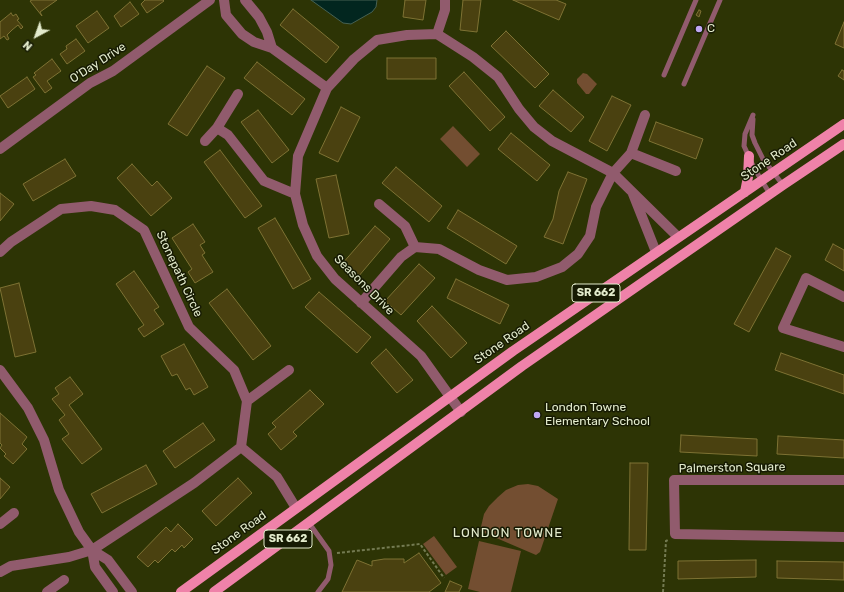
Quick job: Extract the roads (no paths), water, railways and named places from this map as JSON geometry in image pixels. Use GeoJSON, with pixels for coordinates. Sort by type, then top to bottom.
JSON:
{"type":"FeatureCollection","features":[{"type":"Feature","properties":{"kind":"main road","name":"Stone Road"},"geometry":{"type":"LineString","coordinates":[[181,592],[450,396],[656,252],[844,124]]}},
{"type":"Feature","properties":{"kind":"main road","name":"SR 662"},"geometry":{"type":"LineString","coordinates":[[214,592],[522,366],[844,144]]}},
{"type":"Feature","properties":{"kind":"main road"},"geometry":{"type":"LineString","coordinates":[[745,192],[748,177],[749,156]]}},
{"type":"Feature","properties":{"kind":"street","name":"O'Day Drive"},"geometry":{"type":"LineString","coordinates":[[0,149],[90,83],[113,71],[210,0]]}},
{"type":"Feature","properties":{"kind":"street"},"geometry":{"type":"LineString","coordinates":[[224,0],[226,14],[242,34],[254,42],[272,48],[327,88]]}},
{"type":"Feature","properties":{"kind":"street"},"geometry":{"type":"LineString","coordinates":[[245,0],[261,22],[272,48]]}},
{"type":"Feature","properties":{"kind":"street"},"geometry":{"type":"LineString","coordinates":[[445,0],[445,10],[436,34],[473,57],[498,77],[519,109],[534,128],[552,141],[613,173],[632,190],[678,237]]}},
{"type":"Feature","properties":{"kind":"street","name":"Seasons Drive"},"geometry":{"type":"LineString","coordinates":[[436,34],[407,35],[377,40],[354,59],[327,88],[298,156],[295,194],[303,225],[317,256],[335,279],[361,304],[421,356],[461,412]]}},
{"type":"Feature","properties":{"kind":"street"},"geometry":{"type":"LineString","coordinates":[[205,141],[216,128],[238,94]]}},
{"type":"Feature","properties":{"kind":"street"},"geometry":{"type":"LineString","coordinates":[[361,304],[401,257],[415,247],[439,249],[479,270],[507,280],[536,277],[562,268],[578,254],[590,236],[596,207],[613,173],[631,153],[645,115]]}},
{"type":"Feature","properties":{"kind":"street"},"geometry":{"type":"LineString","coordinates":[[216,128],[228,135],[264,181],[295,194]]}},
{"type":"Feature","properties":{"kind":"street"},"geometry":{"type":"LineString","coordinates":[[631,153],[676,171]]}},
{"type":"Feature","properties":{"kind":"street"},"geometry":{"type":"LineString","coordinates":[[632,190],[656,252]]}},
{"type":"Feature","properties":{"kind":"street"},"geometry":{"type":"LineString","coordinates":[[379,204],[405,226],[415,247]]}},
{"type":"Feature","properties":{"kind":"street","name":"Stonepath Circle"},"geometry":{"type":"LineString","coordinates":[[0,252],[11,242],[61,209],[91,206],[115,210],[144,230],[189,327],[234,370],[247,400]]}},
{"type":"Feature","properties":{"kind":"street"},"geometry":{"type":"LineString","coordinates":[[844,297],[806,278],[783,328],[844,347]]}},
{"type":"Feature","properties":{"kind":"street"},"geometry":{"type":"LineString","coordinates":[[0,370],[28,408],[44,440],[59,490],[79,532],[92,550],[108,560],[132,592]]}},
{"type":"Feature","properties":{"kind":"street"},"geometry":{"type":"LineString","coordinates":[[0,572],[11,566],[69,557],[92,550],[194,483],[241,447],[247,400],[289,370]]}},
{"type":"Feature","properties":{"kind":"street"},"geometry":{"type":"LineString","coordinates":[[241,447],[277,477],[296,508]]}},
{"type":"Feature","properties":{"kind":"street","name":"Palmerston Square"},"geometry":{"type":"LineString","coordinates":[[844,480],[674,480],[676,534],[844,537]]}},
{"type":"Feature","properties":{"kind":"street"},"geometry":{"type":"LineString","coordinates":[[0,524],[14,513]]}},
{"type":"Feature","properties":{"kind":"street"},"geometry":{"type":"LineString","coordinates":[[92,550],[95,567],[113,592]]}},
{"type":"Feature","properties":{"kind":"street"},"geometry":{"type":"LineString","coordinates":[[47,592],[64,580]]}},
{"type":"Feature","properties":{"kind":"lane"},"geometry":{"type":"LineString","coordinates":[[664,74],[696,0]]}},
{"type":"Feature","properties":{"kind":"lane"},"geometry":{"type":"LineString","coordinates":[[684,84],[720,0]]}},
{"type":"Feature","properties":{"kind":"lane"},"geometry":{"type":"LineString","coordinates":[[770,194],[744,146],[745,134],[753,115],[752,130],[755,143],[783,185]]}},
{"type":"Feature","properties":{"kind":"lane"},"geometry":{"type":"LineString","coordinates":[[309,523],[330,554],[331,565],[328,579],[318,592]]}},
{"type":"Feature","properties":{"kind":"water"},"geometry":{"type":"Polygon","coordinates":[[[311,0],[377,0],[376,7],[372,12],[351,24],[343,23],[311,0]]]}},
{"type":"Feature","properties":{"kind":"place","name":"C"},"geometry":{"type":"Point","coordinates":[699,29]}},
{"type":"Feature","properties":{"kind":"place","name":"London Towne Elementary School"},"geometry":{"type":"Point","coordinates":[537,415]}},
{"type":"Feature","properties":{"kind":"district","name":"LONDON TOWNE"},"geometry":{"type":"Point","coordinates":[508,533]}}]}
